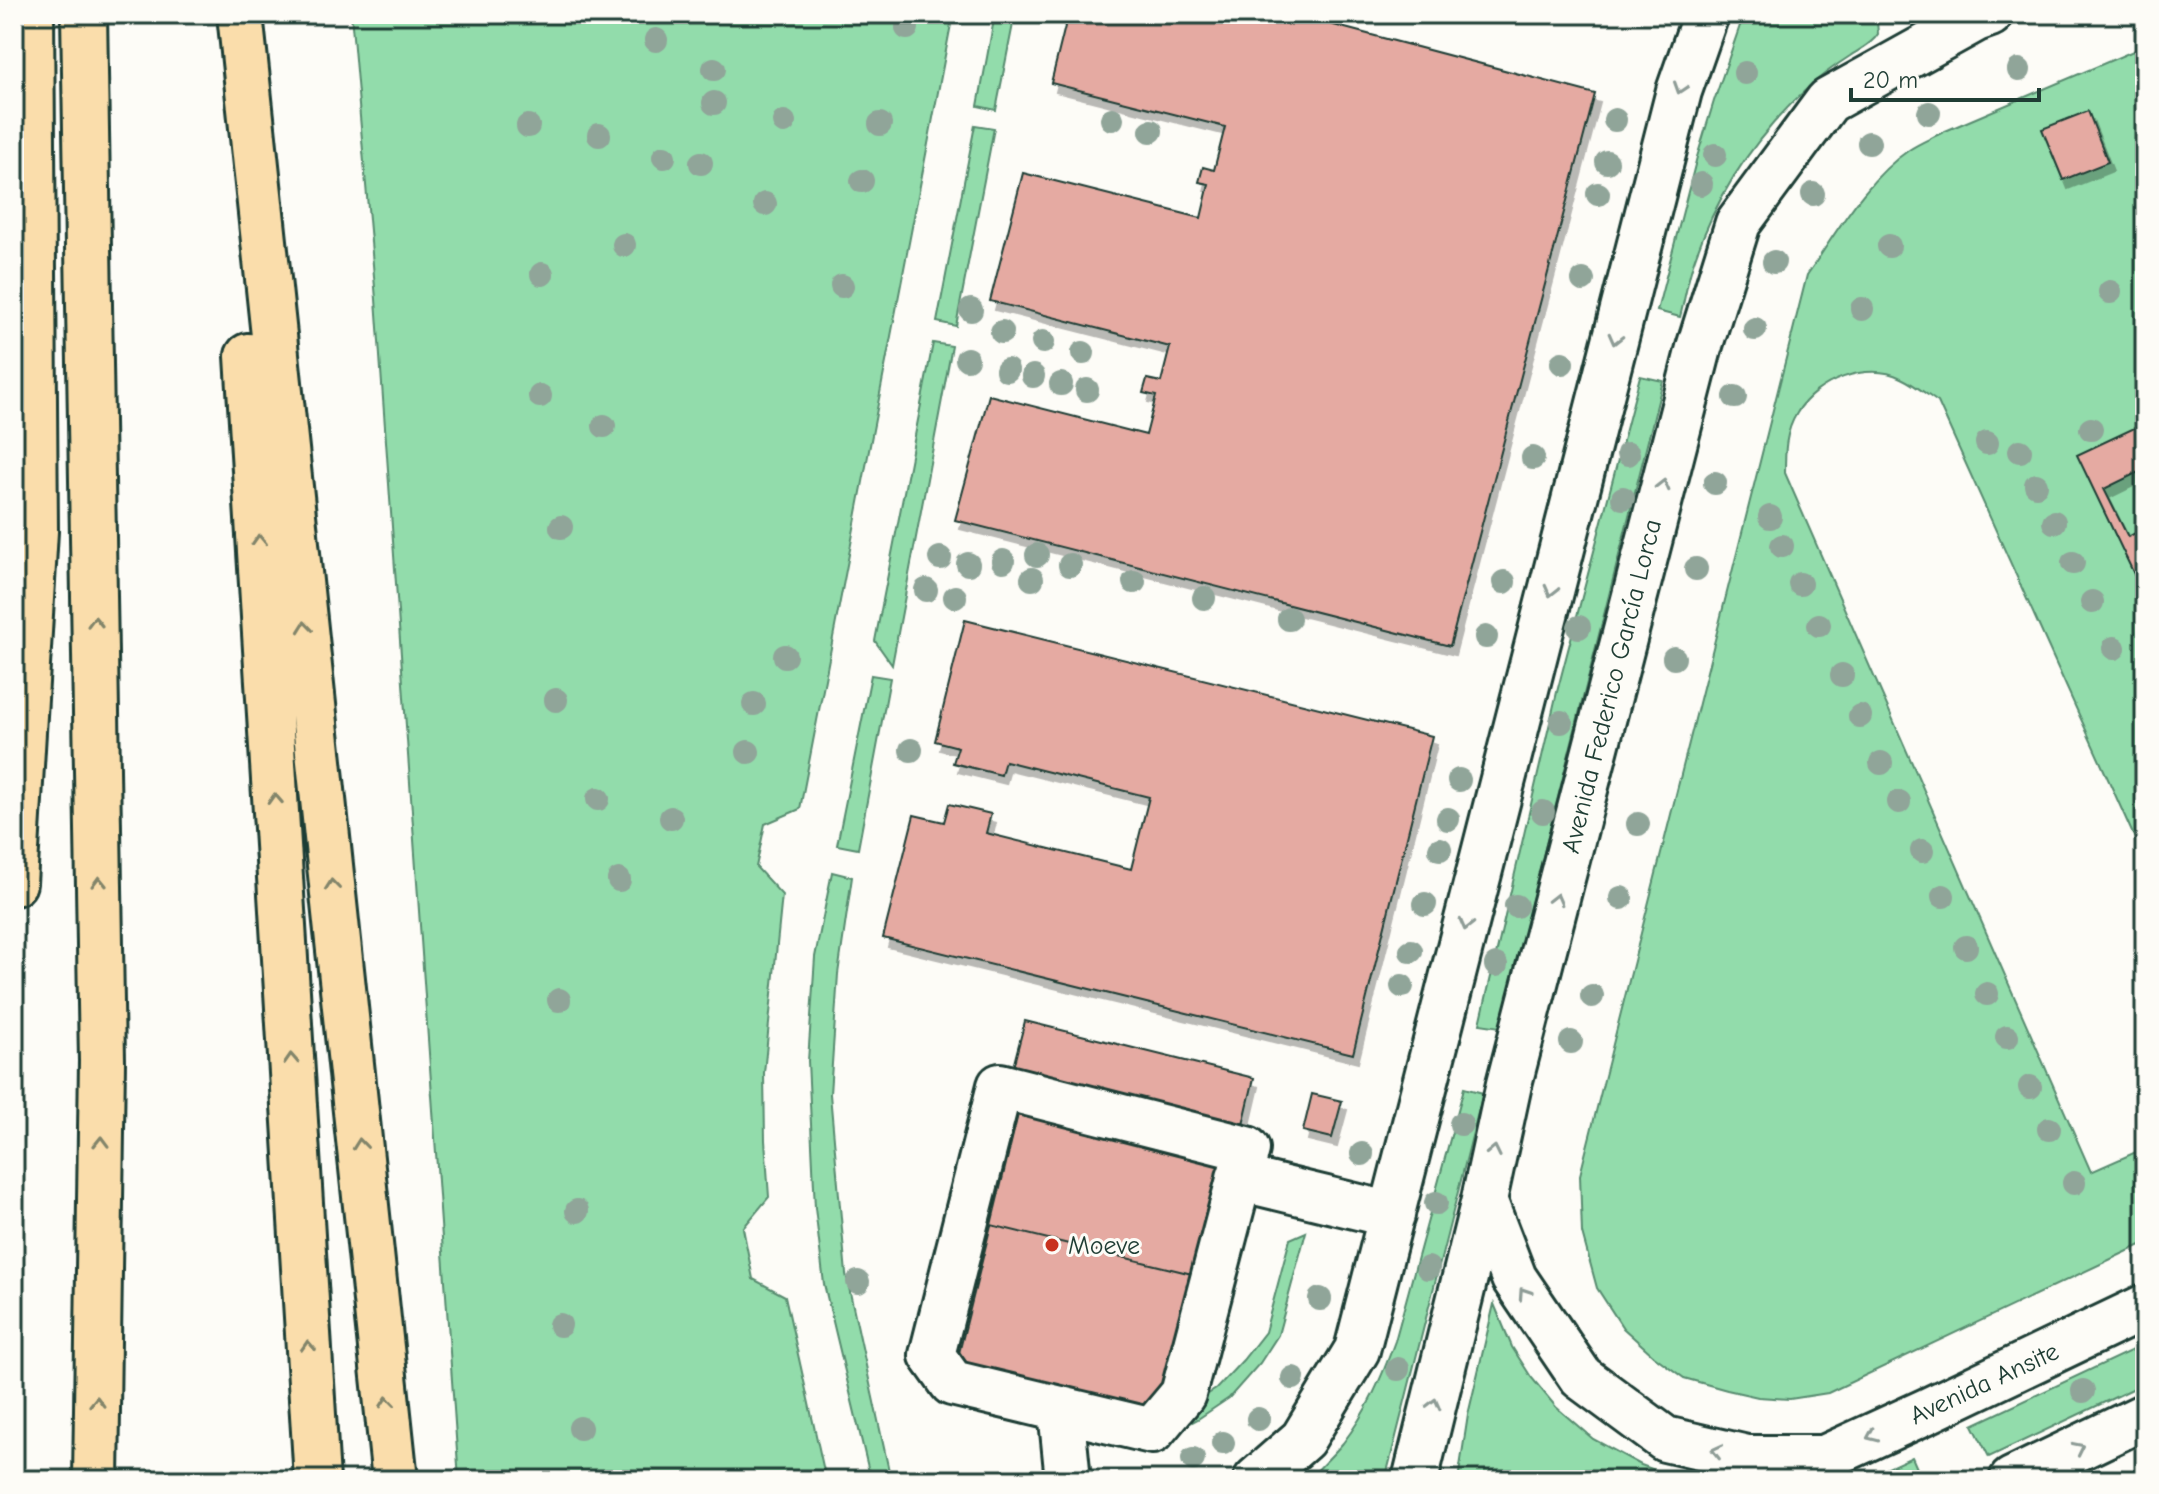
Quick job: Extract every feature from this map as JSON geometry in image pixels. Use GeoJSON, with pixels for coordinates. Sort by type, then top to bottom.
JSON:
{"type":"FeatureCollection","features":[{"type":"Feature","properties":{"kind":"highway"},"geometry":{"type":"LineString","coordinates":[[14,883],[35,531],[31,14]]}},
{"type":"Feature","properties":{"kind":"highway"},"geometry":{"type":"LineString","coordinates":[[84,14],[102,1061],[96,1480]]}},
{"type":"Feature","properties":{"kind":"highway"},"geometry":{"type":"LineString","coordinates":[[227,14],[317,1480]]}},
{"type":"Feature","properties":{"kind":"highway"},"geometry":{"type":"LineString","coordinates":[[240,14],[395,1480]]}},
{"type":"Feature","properties":{"kind":"street"},"geometry":{"type":"LineString","coordinates":[[1256,1480],[1303,1439],[1357,1350],[1679,91],[1706,14]]}},
{"type":"Feature","properties":{"kind":"street","name":"Avenida Federico García Lorca"},"geometry":{"type":"LineString","coordinates":[[1415,1480],[1513,1068],[1691,378],[1738,223],[1828,101],[1975,16]]}},
{"type":"Feature","properties":{"kind":"street"},"geometry":{"type":"LineString","coordinates":[[1000,1086],[1247,1149],[1183,1394],[1152,1431],[1061,1410],[952,1383],[932,1355],[1000,1086]]}},
{"type":"Feature","properties":{"kind":"street"},"geometry":{"type":"LineString","coordinates":[[1239,1178],[1392,1215]]}},
{"type":"Feature","properties":{"kind":"street","name":"Avenida Ansite"},"geometry":{"type":"LineString","coordinates":[[1484,1200],[1514,1278],[1581,1377],[1665,1439],[1747,1458],[1823,1458]]}},
{"type":"Feature","properties":{"kind":"street","name":"Avenida Ansite"},"geometry":{"type":"LineString","coordinates":[[1778,1480],[2145,1307]]}},
{"type":"Feature","properties":{"kind":"street"},"geometry":{"type":"LineString","coordinates":[[1061,1410],[1068,1480]]}},
{"type":"Feature","properties":{"kind":"street"},"geometry":{"type":"LineString","coordinates":[[2012,1480],[2145,1416]]}},
{"type":"Feature","properties":{"kind":"green space"},"geometry":{"type":"Polygon","coordinates":[[[351,14],[953,14],[800,809],[765,824],[756,867],[782,895],[764,1073],[769,1197],[743,1228],[753,1279],[785,1296],[826,1480],[459,1480],[376,299],[351,14]]]}},
{"type":"Feature","properties":{"kind":"green space"},"geometry":{"type":"Polygon","coordinates":[[[995,14],[1015,14],[996,110],[978,106],[995,14]]]}},
{"type":"Feature","properties":{"kind":"green space"},"geometry":{"type":"Polygon","coordinates":[[[1744,14],[1869,14],[1877,21],[1878,34],[1791,104],[1742,165],[1704,234],[1680,317],[1657,311],[1697,157],[1744,14]]]}},
{"type":"Feature","properties":{"kind":"green space"},"geometry":{"type":"Polygon","coordinates":[[[2145,46],[2145,861],[1938,402],[1906,380],[1888,373],[1858,373],[1829,383],[1805,402],[1793,420],[1786,442],[1785,473],[2091,1172],[2145,1148],[2145,1243],[1828,1393],[1790,1399],[1758,1397],[1684,1378],[1623,1328],[1597,1288],[1582,1233],[1580,1175],[1807,275],[1865,191],[1909,150],[1943,132],[2145,46]]]}},
{"type":"Feature","properties":{"kind":"green space"},"geometry":{"type":"Polygon","coordinates":[[[975,125],[994,128],[956,326],[937,322],[975,125]]]}},
{"type":"Feature","properties":{"kind":"green space"},"geometry":{"type":"Polygon","coordinates":[[[933,343],[952,346],[892,665],[875,641],[933,343]]]}},
{"type":"Feature","properties":{"kind":"green space"},"geometry":{"type":"Polygon","coordinates":[[[1640,376],[1663,381],[1500,1027],[1480,1024],[1557,692],[1640,376]]]}},
{"type":"Feature","properties":{"kind":"green space"},"geometry":{"type":"Polygon","coordinates":[[[871,675],[890,678],[858,849],[837,845],[871,675]]]}},
{"type":"Feature","properties":{"kind":"green space"},"geometry":{"type":"Polygon","coordinates":[[[832,872],[852,877],[838,974],[830,1094],[846,1274],[891,1480],[871,1480],[824,1284],[815,1208],[808,1061],[815,957],[832,872]]]}},
{"type":"Feature","properties":{"kind":"green space"},"geometry":{"type":"Polygon","coordinates":[[[1464,1088],[1483,1093],[1385,1480],[1308,1480],[1352,1431],[1385,1368],[1464,1088]]]}},
{"type":"Feature","properties":{"kind":"green space"},"geometry":{"type":"Polygon","coordinates":[[[1306,1232],[1278,1335],[1260,1363],[1229,1398],[1166,1436],[1167,1420],[1216,1389],[1265,1332],[1290,1239],[1306,1232]]]}},
{"type":"Feature","properties":{"kind":"green space"},"geometry":{"type":"Polygon","coordinates":[[[1494,1304],[1512,1347],[1531,1377],[1556,1407],[1593,1439],[1641,1465],[1682,1480],[1458,1480],[1468,1415],[1494,1304]]]}},
{"type":"Feature","properties":{"kind":"green space"},"geometry":{"type":"Polygon","coordinates":[[[2145,1344],[2145,1383],[1989,1457],[1973,1425],[2145,1344]]]}},
{"type":"Feature","properties":{"kind":"green space"},"geometry":{"type":"Polygon","coordinates":[[[1912,1457],[1922,1480],[1862,1480],[1912,1457]]]}},
{"type":"Feature","properties":{"kind":"building"},"geometry":{"type":"Polygon","coordinates":[[[1068,14],[1292,14],[1595,94],[1450,646],[955,520],[989,395],[1146,435],[1156,396],[1143,393],[1147,379],[1161,382],[1170,347],[990,301],[1023,173],[1201,218],[1209,184],[1199,182],[1203,167],[1214,170],[1225,127],[1051,83],[1068,14]]]}},
{"type":"Feature","properties":{"kind":"building"},"geometry":{"type":"Polygon","coordinates":[[[2088,111],[2108,162],[2063,180],[2042,129],[2088,111]]]}},
{"type":"Feature","properties":{"kind":"building"},"geometry":{"type":"Polygon","coordinates":[[[2145,423],[2145,469],[2104,489],[2128,537],[2145,528],[2145,597],[2077,455],[2145,423]]]}},
{"type":"Feature","properties":{"kind":"building"},"geometry":{"type":"Polygon","coordinates":[[[965,620],[1432,736],[1353,1054],[883,938],[914,815],[944,822],[949,804],[991,814],[986,833],[1131,869],[1149,797],[1005,761],[1001,775],[953,763],[958,747],[935,741],[965,620]]]}},
{"type":"Feature","properties":{"kind":"building"},"geometry":{"type":"Polygon","coordinates":[[[1025,1021],[1254,1078],[1243,1125],[1013,1067],[1025,1021]]]}},
{"type":"Feature","properties":{"kind":"building"},"geometry":{"type":"Polygon","coordinates":[[[1312,1094],[1342,1101],[1332,1138],[1303,1131],[1312,1094]]]}},
{"type":"Feature","properties":{"kind":"building"},"geometry":{"type":"Polygon","coordinates":[[[1019,1110],[1221,1161],[1192,1274],[991,1225],[1019,1110]]]}},
{"type":"Feature","properties":{"kind":"building"},"geometry":{"type":"Polygon","coordinates":[[[991,1225],[1192,1274],[1157,1414],[956,1365],[991,1225]]]}},
{"type":"Feature","properties":{"kind":"place","name":"Moeve"},"geometry":{"type":"Point","coordinates":[1052,1245]}}]}
